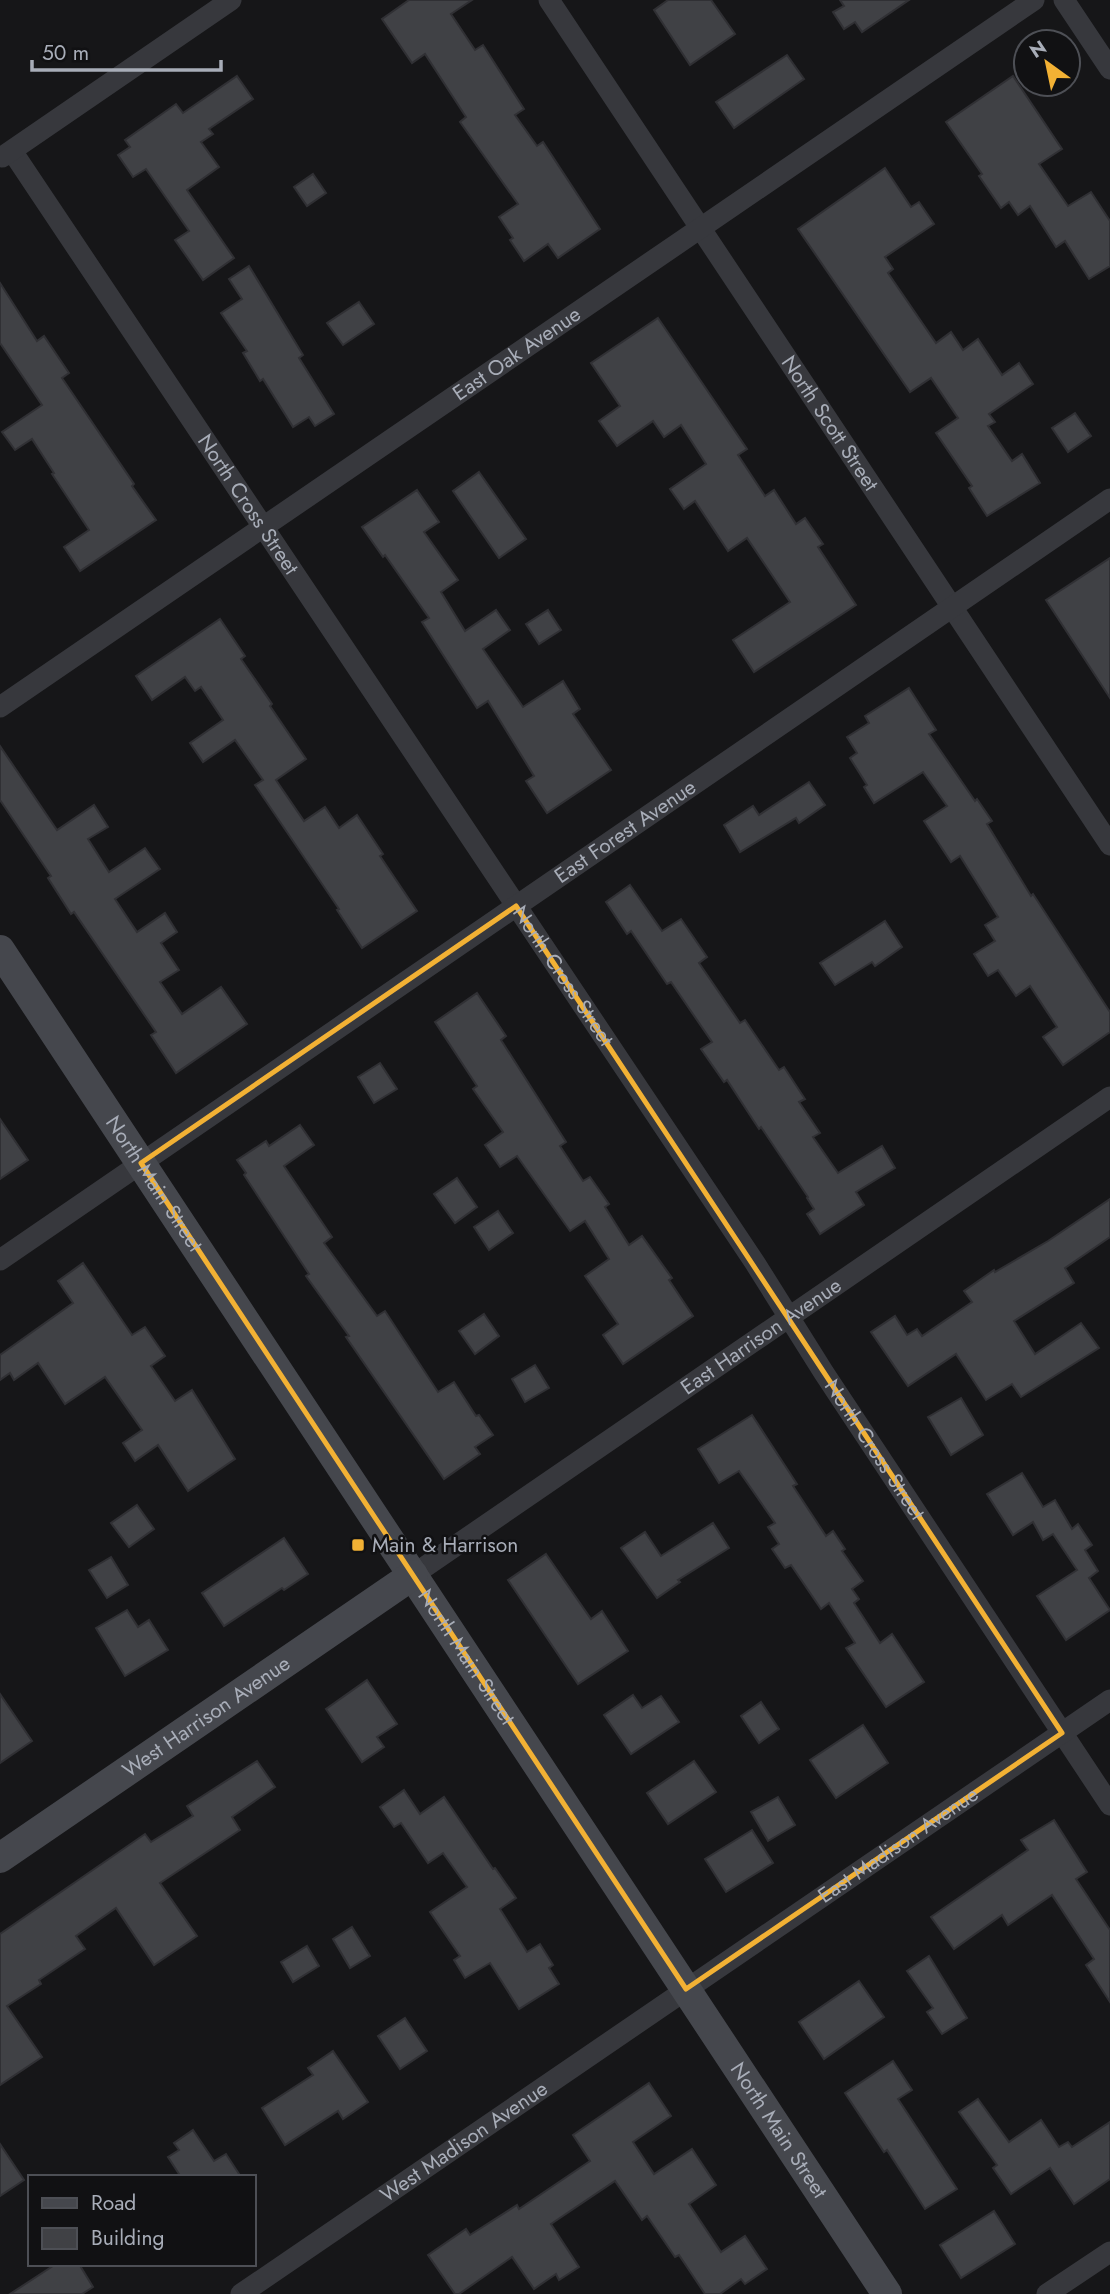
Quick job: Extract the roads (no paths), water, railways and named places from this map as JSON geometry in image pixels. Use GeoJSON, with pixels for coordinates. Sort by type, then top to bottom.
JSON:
{"type":"FeatureCollection","features":[{"type":"Feature","properties":{"kind":"street"},"geometry":{"type":"LineString","coordinates":[[6,155],[231,0]]}},
{"type":"Feature","properties":{"kind":"street","name":"North Scott Street"},"geometry":{"type":"LineString","coordinates":[[549,0],[1110,845]]}},
{"type":"Feature","properties":{"kind":"street","name":"East Oak Avenue"},"geometry":{"type":"LineString","coordinates":[[0,707],[1034,0]]}},
{"type":"Feature","properties":{"kind":"street"},"geometry":{"type":"LineString","coordinates":[[1064,0],[1110,69]]}},
{"type":"Feature","properties":{"kind":"street","name":"North Cross Street"},"geometry":{"type":"LineString","coordinates":[[6,155],[264,527],[1110,1805]]}},
{"type":"Feature","properties":{"kind":"street","name":"East Forest Avenue"},"geometry":{"type":"LineString","coordinates":[[0,1260],[1110,499]]}},
{"type":"Feature","properties":{"kind":"street","name":"North Main Street"},"geometry":{"type":"LineString","coordinates":[[0,950],[887,2294]]}},
{"type":"Feature","properties":{"kind":"street","name":"East Harrison Avenue"},"geometry":{"type":"LineString","coordinates":[[413,1575],[1110,1097]]}},
{"type":"Feature","properties":{"kind":"street","name":"West Harrison Avenue"},"geometry":{"type":"LineString","coordinates":[[0,1858],[413,1575]]}},
{"type":"Feature","properties":{"kind":"street","name":"East Madison Avenue"},"geometry":{"type":"LineString","coordinates":[[686,1989],[1110,1700]]}},
{"type":"Feature","properties":{"kind":"street","name":"West Madison Avenue"},"geometry":{"type":"LineString","coordinates":[[241,2294],[686,1989]]}},
{"type":"Feature","properties":{"kind":"street"},"geometry":{"type":"LineString","coordinates":[[1047,2294],[1110,2252]]}},
{"type":"Feature","properties":{"kind":"place","name":"Main & Harrison"},"geometry":{"type":"Point","coordinates":[358,1545]}}]}
